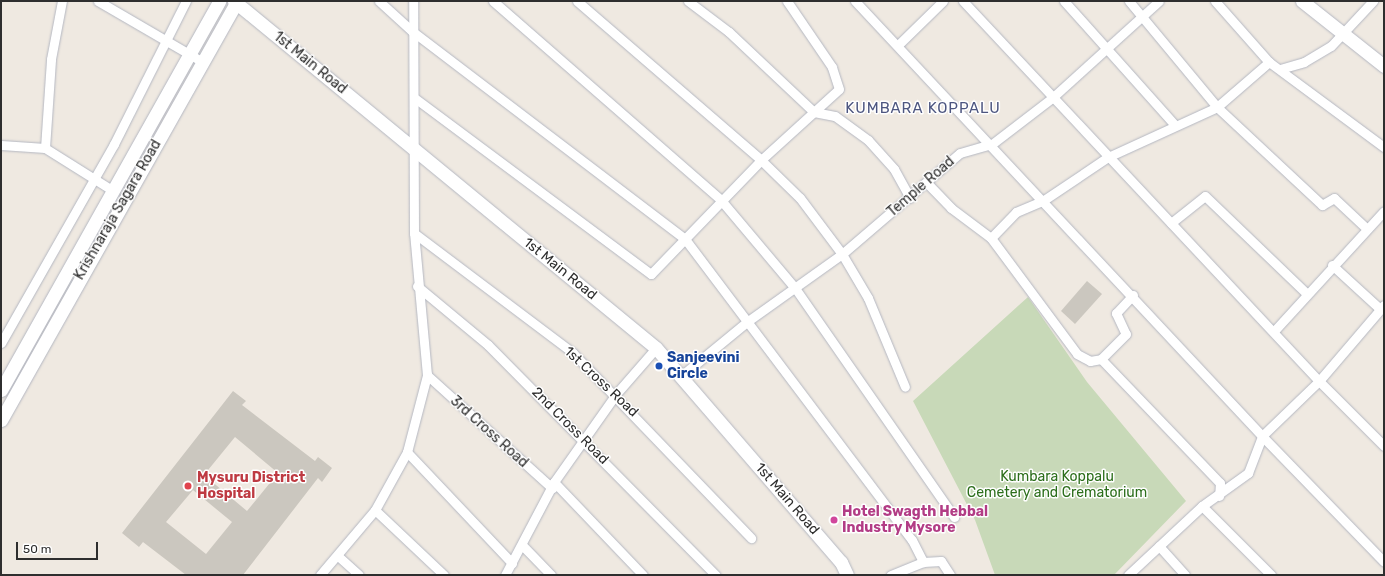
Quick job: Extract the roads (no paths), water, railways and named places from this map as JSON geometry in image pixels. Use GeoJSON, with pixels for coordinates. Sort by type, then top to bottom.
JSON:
{"type":"FeatureCollection","features":[{"type":"Feature","properties":{"kind":"street"},"geometry":{"type":"LineString","coordinates":[[45,148],[50,59],[62,1]]}},
{"type":"Feature","properties":{"kind":"street"},"geometry":{"type":"LineString","coordinates":[[98,1],[203,62]]}},
{"type":"Feature","properties":{"kind":"street"},"geometry":{"type":"LineString","coordinates":[[1,343],[94,179],[186,1]]}},
{"type":"Feature","properties":{"kind":"street","name":"Krishnaraja Sagara Road"},"geometry":{"type":"LineString","coordinates":[[2,387],[220,1]]}},
{"type":"Feature","properties":{"kind":"street","name":"Krishnaraja Sagara Road"},"geometry":{"type":"LineString","coordinates":[[1,420],[236,1]]}},
{"type":"Feature","properties":{"kind":"street","name":"1st Main Road"},"geometry":{"type":"LineString","coordinates":[[236,1],[656,348],[841,562],[848,575]]}},
{"type":"Feature","properties":{"kind":"street"},"geometry":{"type":"LineString","coordinates":[[379,1],[412,31],[684,239],[748,321],[912,540],[923,562]]}},
{"type":"Feature","properties":{"kind":"street"},"geometry":{"type":"LineString","coordinates":[[320,575],[338,556],[375,510],[407,452],[426,376],[417,286],[414,233],[412,147],[416,98],[412,31],[413,1]]}},
{"type":"Feature","properties":{"kind":"street"},"geometry":{"type":"LineString","coordinates":[[493,1],[720,200],[795,288],[954,517]]}},
{"type":"Feature","properties":{"kind":"street"},"geometry":{"type":"LineString","coordinates":[[577,1],[761,160],[800,198],[842,254],[868,298],[905,387]]}},
{"type":"Feature","properties":{"kind":"street"},"geometry":{"type":"LineString","coordinates":[[688,1],[729,32],[814,112],[835,116],[868,140],[894,169],[910,198]]}},
{"type":"Feature","properties":{"kind":"street"},"geometry":{"type":"LineString","coordinates":[[416,98],[651,274],[720,200],[761,160],[839,89],[832,67],[787,1]]}},
{"type":"Feature","properties":{"kind":"street"},"geometry":{"type":"LineString","coordinates":[[855,1],[992,144],[1262,436],[1384,562]]}},
{"type":"Feature","properties":{"kind":"street"},"geometry":{"type":"LineString","coordinates":[[898,45],[943,1]]}},
{"type":"Feature","properties":{"kind":"street"},"geometry":{"type":"LineString","coordinates":[[963,1],[1052,98],[1275,330],[1319,381],[1384,446]]}},
{"type":"Feature","properties":{"kind":"street"},"geometry":{"type":"LineString","coordinates":[[1064,1],[1108,47],[1175,125]]}},
{"type":"Feature","properties":{"kind":"street"},"geometry":{"type":"LineString","coordinates":[[1129,1],[1142,19],[1217,107],[1322,205],[1334,198],[1367,229]]}},
{"type":"Feature","properties":{"kind":"street","name":"Temple Road"},"geometry":{"type":"LineString","coordinates":[[681,376],[748,321],[842,254],[910,198],[960,153],[992,144],[1052,98],[1108,47],[1142,19],[1159,1]]}},
{"type":"Feature","properties":{"kind":"street"},"geometry":{"type":"LineString","coordinates":[[1215,1],[1269,62],[1384,147]]}},
{"type":"Feature","properties":{"kind":"street"},"geometry":{"type":"LineString","coordinates":[[1302,1],[1384,66]]}},
{"type":"Feature","properties":{"kind":"street"},"geometry":{"type":"LineString","coordinates":[[1280,69],[1304,62],[1331,46],[1373,1]]}},
{"type":"Feature","properties":{"kind":"street"},"geometry":{"type":"LineString","coordinates":[[991,238],[1016,212],[1044,200],[1108,157],[1217,107],[1269,62]]}},
{"type":"Feature","properties":{"kind":"street"},"geometry":{"type":"LineString","coordinates":[[1,145],[45,148],[112,190]]}},
{"type":"Feature","properties":{"kind":"street"},"geometry":{"type":"LineString","coordinates":[[927,183],[951,208],[991,238],[1077,354],[1090,361],[1101,359],[1126,334],[1116,313],[1133,295]]}},
{"type":"Feature","properties":{"kind":"street"},"geometry":{"type":"LineString","coordinates":[[1171,223],[1204,196],[1306,293]]}},
{"type":"Feature","properties":{"kind":"street"},"geometry":{"type":"LineString","coordinates":[[1275,330],[1306,293],[1384,211]]}},
{"type":"Feature","properties":{"kind":"street","name":"1st Cross Road"},"geometry":{"type":"LineString","coordinates":[[414,233],[574,353],[616,394],[751,538]]}},
{"type":"Feature","properties":{"kind":"street"},"geometry":{"type":"LineString","coordinates":[[1128,575],[1202,506],[1219,496],[1248,473],[1262,436],[1319,381],[1382,307],[1332,265]]}},
{"type":"Feature","properties":{"kind":"street","name":"2nd Cross Road"},"geometry":{"type":"LineString","coordinates":[[417,286],[488,345],[584,438],[716,575]]}},
{"type":"Feature","properties":{"kind":"street"},"geometry":{"type":"LineString","coordinates":[[504,575],[522,545],[553,485],[584,438],[616,394],[656,348]]}},
{"type":"Feature","properties":{"kind":"street"},"geometry":{"type":"LineString","coordinates":[[1101,359],[1220,483],[1219,496]]}},
{"type":"Feature","properties":{"kind":"street","name":"3rd Cross Road"},"geometry":{"type":"LineString","coordinates":[[426,376],[553,485],[643,575]]}},
{"type":"Feature","properties":{"kind":"street"},"geometry":{"type":"LineString","coordinates":[[407,452],[512,563]]}},
{"type":"Feature","properties":{"kind":"street"},"geometry":{"type":"LineString","coordinates":[[1202,506],[1271,575]]}},
{"type":"Feature","properties":{"kind":"street"},"geometry":{"type":"LineString","coordinates":[[375,510],[444,575]]}},
{"type":"Feature","properties":{"kind":"street"},"geometry":{"type":"LineString","coordinates":[[522,545],[551,575]]}},
{"type":"Feature","properties":{"kind":"street"},"geometry":{"type":"LineString","coordinates":[[1159,546],[1185,575]]}},
{"type":"Feature","properties":{"kind":"street"},"geometry":{"type":"LineString","coordinates":[[338,556],[359,575]]}},
{"type":"Feature","properties":{"kind":"street"},"geometry":{"type":"LineString","coordinates":[[890,575],[923,562],[941,561],[950,575]]}},
{"type":"Feature","properties":{"kind":"place","name":"Sanjeevini Circle"},"geometry":{"type":"Point","coordinates":[659,366]}},
{"type":"Feature","properties":{"kind":"place","name":"Mysuru District Hospital"},"geometry":{"type":"Point","coordinates":[188,486]}},
{"type":"Feature","properties":{"kind":"place","name":"Hotel Swagth Hebbal Industry Mysore"},"geometry":{"type":"Point","coordinates":[834,520]}},
{"type":"Feature","properties":{"kind":"district","name":"KUMBARA KOPPALU"},"geometry":{"type":"Point","coordinates":[923,109]}},
{"type":"Feature","properties":{"kind":"park label","name":"Kumbara Koppalu Cemetery and Crematorium"},"geometry":{"type":"Point","coordinates":[1057,486]}}]}
